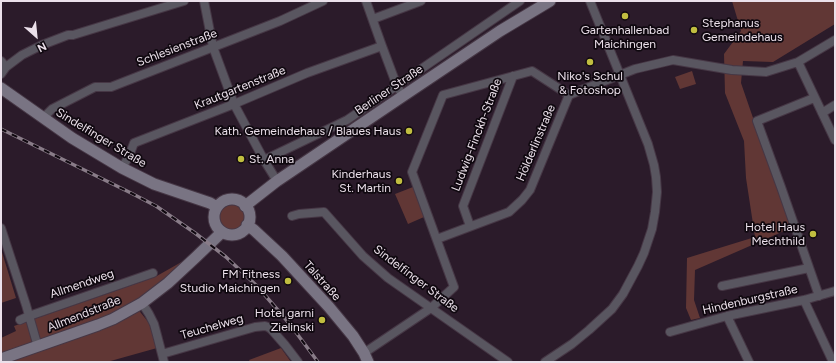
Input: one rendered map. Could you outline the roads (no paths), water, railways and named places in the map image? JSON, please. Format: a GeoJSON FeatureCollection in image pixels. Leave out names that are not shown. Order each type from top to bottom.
{"type":"FeatureCollection","features":[{"type":"Feature","properties":{"kind":"main road","name":"Berliner Straße"},"geometry":{"type":"LineString","coordinates":[[245,206],[278,181],[403,96],[500,31],[550,1]]}},
{"type":"Feature","properties":{"kind":"main road","name":"Sindelfinger Straße"},"geometry":{"type":"LineString","coordinates":[[1,88],[72,138],[122,168],[154,184],[210,203],[217,207]]}},
{"type":"Feature","properties":{"kind":"main road"},"geometry":{"type":"LineString","coordinates":[[226,200],[236,200],[245,206],[249,217],[247,225],[236,234],[226,234],[222,232],[214,220],[217,207],[226,200]]}},
{"type":"Feature","properties":{"kind":"main road","name":"Talstraße"},"geometry":{"type":"LineString","coordinates":[[247,225],[282,256],[329,306],[353,336],[366,358]]}},
{"type":"Feature","properties":{"kind":"main road","name":"Allmendstraße"},"geometry":{"type":"LineString","coordinates":[[1,359],[98,325],[142,303],[168,283],[222,232]]}},
{"type":"Feature","properties":{"kind":"street"},"geometry":{"type":"LineString","coordinates":[[1,74],[4,64],[42,45],[68,35],[73,35],[184,1]]}},
{"type":"Feature","properties":{"kind":"street"},"geometry":{"type":"LineString","coordinates":[[204,1],[213,47],[234,104],[264,160],[278,181]]}},
{"type":"Feature","properties":{"kind":"street","name":"Schlesienstraße"},"geometry":{"type":"LineString","coordinates":[[43,118],[52,108],[95,87],[111,87],[280,21],[322,1]]}},
{"type":"Feature","properties":{"kind":"street"},"geometry":{"type":"LineString","coordinates":[[366,1],[397,86],[403,96]]}},
{"type":"Feature","properties":{"kind":"street"},"geometry":{"type":"LineString","coordinates":[[373,19],[421,1]]}},
{"type":"Feature","properties":{"kind":"street"},"geometry":{"type":"LineString","coordinates":[[264,160],[347,120],[511,4],[520,1]]}},
{"type":"Feature","properties":{"kind":"street"},"geometry":{"type":"LineString","coordinates":[[545,362],[572,344],[589,330],[612,309],[623,294],[638,266],[652,229],[655,212],[657,192],[656,177],[648,144],[590,1]]}},
{"type":"Feature","properties":{"kind":"street"},"geometry":{"type":"LineString","coordinates":[[366,358],[431,308],[454,287],[412,172],[443,95],[532,71],[569,95],[635,69],[674,60],[732,70],[766,72],[798,62],[835,40]]}},
{"type":"Feature","properties":{"kind":"street","name":"Krautgartenstraße"},"geometry":{"type":"LineString","coordinates":[[122,168],[134,143],[307,74],[382,46]]}},
{"type":"Feature","properties":{"kind":"street"},"geometry":{"type":"LineString","coordinates":[[798,62],[835,140]]}},
{"type":"Feature","properties":{"kind":"street","name":"Ludwig-Finckh-Straße"},"geometry":{"type":"LineString","coordinates":[[470,226],[463,206],[513,76]]}},
{"type":"Feature","properties":{"kind":"street","name":"Hölderlinstraße"},"geometry":{"type":"LineString","coordinates":[[437,239],[509,212],[522,200],[530,190],[569,95]]}},
{"type":"Feature","properties":{"kind":"street"},"geometry":{"type":"LineString","coordinates":[[814,98],[757,121],[819,296]]}},
{"type":"Feature","properties":{"kind":"street"},"geometry":{"type":"LineString","coordinates":[[822,113],[835,105]]}},
{"type":"Feature","properties":{"kind":"street","name":"Sindelfinger Straße"},"geometry":{"type":"LineString","coordinates":[[292,216],[324,212],[363,256],[388,278],[508,362]]}},
{"type":"Feature","properties":{"kind":"street"},"geometry":{"type":"LineString","coordinates":[[1,228],[38,347]]}},
{"type":"Feature","properties":{"kind":"street"},"geometry":{"type":"LineString","coordinates":[[722,286],[810,268]]}},
{"type":"Feature","properties":{"kind":"street","name":"Allmendweg"},"geometry":{"type":"LineString","coordinates":[[20,320],[153,273]]}},
{"type":"Feature","properties":{"kind":"street","name":"Hindenburgstraße"},"geometry":{"type":"LineString","coordinates":[[670,332],[727,316],[804,300],[835,291]]}},
{"type":"Feature","properties":{"kind":"street"},"geometry":{"type":"LineString","coordinates":[[804,300],[833,362]]}},
{"type":"Feature","properties":{"kind":"street"},"geometry":{"type":"LineString","coordinates":[[142,303],[154,324],[163,358]]}},
{"type":"Feature","properties":{"kind":"street"},"geometry":{"type":"LineString","coordinates":[[727,316],[749,362]]}},
{"type":"Feature","properties":{"kind":"street","name":"Teuchelweg"},"geometry":{"type":"LineString","coordinates":[[163,358],[260,326],[271,329],[298,362]]}},
{"type":"Feature","properties":{"kind":"railway"},"geometry":{"type":"LineString","coordinates":[[1,129],[156,206],[195,233],[226,257],[257,286],[289,323],[318,362]]}},
{"type":"Feature","properties":{"kind":"place","name":"Gartenhallenbad Maichingen"},"geometry":{"type":"Point","coordinates":[625,16]}},
{"type":"Feature","properties":{"kind":"place","name":"Stephanus Gemeindehaus"},"geometry":{"type":"Point","coordinates":[694,30]}},
{"type":"Feature","properties":{"kind":"place","name":"Niko's Schul & Fotoshop"},"geometry":{"type":"Point","coordinates":[590,62]}},
{"type":"Feature","properties":{"kind":"place","name":"Kath. Gemeindehaus / Blaues Haus"},"geometry":{"type":"Point","coordinates":[409,131]}},
{"type":"Feature","properties":{"kind":"place","name":"St. Anna"},"geometry":{"type":"Point","coordinates":[241,159]}},
{"type":"Feature","properties":{"kind":"place","name":"Kinderhaus St. Martin"},"geometry":{"type":"Point","coordinates":[399,181]}},
{"type":"Feature","properties":{"kind":"place","name":"Hotel Haus Mechthild"},"geometry":{"type":"Point","coordinates":[813,234]}},
{"type":"Feature","properties":{"kind":"place","name":"FM Fitness Studio Maichingen"},"geometry":{"type":"Point","coordinates":[288,281]}},
{"type":"Feature","properties":{"kind":"place","name":"Hotel garni Zielinski"},"geometry":{"type":"Point","coordinates":[322,320]}}]}
